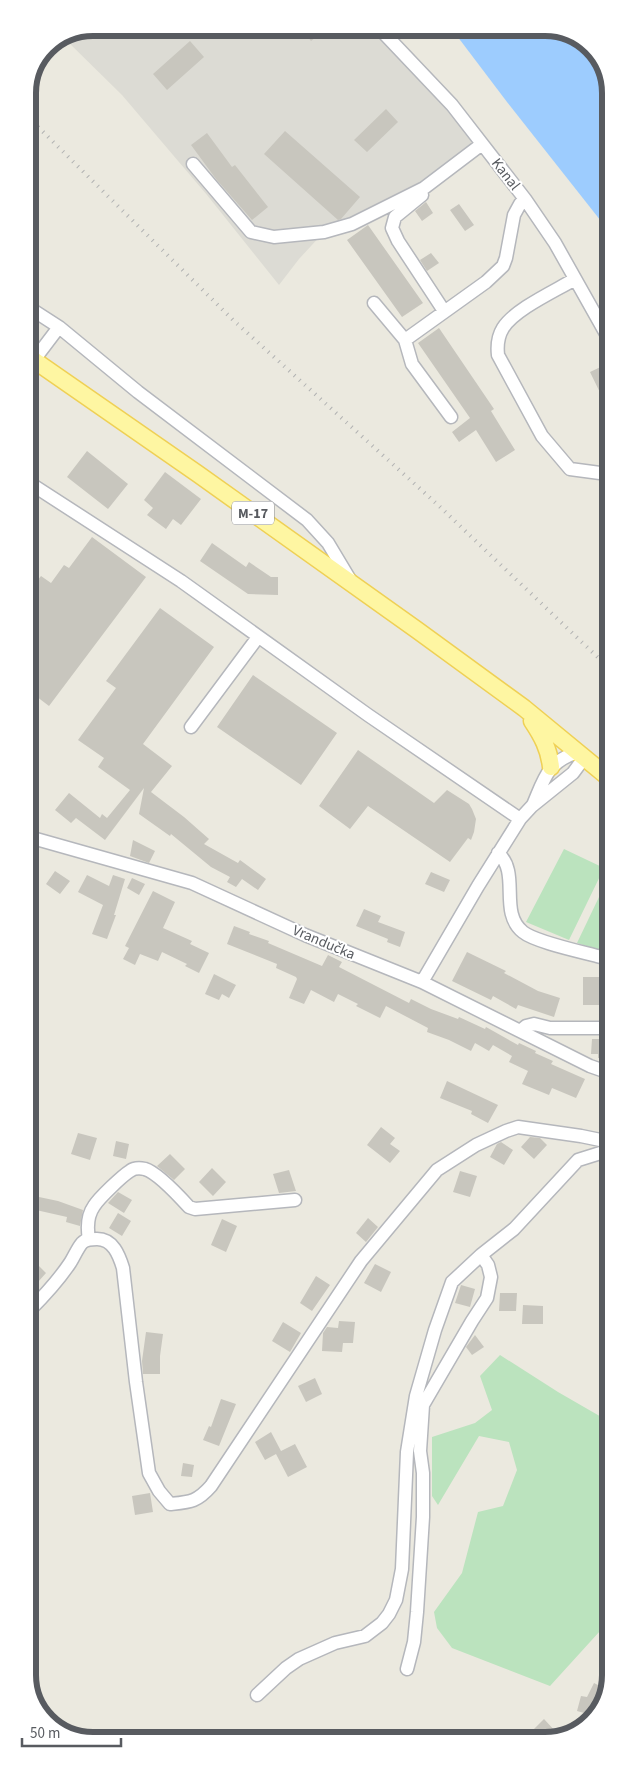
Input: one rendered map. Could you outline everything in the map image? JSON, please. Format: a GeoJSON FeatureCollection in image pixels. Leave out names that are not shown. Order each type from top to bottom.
{"type":"FeatureCollection","features":[{"type":"Feature","properties":{"kind":"main road","name":"M-17"},"geometry":{"type":"LineString","coordinates":[[36,361],[198,474],[524,708],[602,772]]}},
{"type":"Feature","properties":{"kind":"main road"},"geometry":{"type":"LineString","coordinates":[[524,708],[546,743],[550,767]]}},
{"type":"Feature","properties":{"kind":"street","name":"Kanal"},"geometry":{"type":"LineString","coordinates":[[387,36],[452,105],[525,199],[555,243],[602,327]]}},
{"type":"Feature","properties":{"kind":"street"},"geometry":{"type":"LineString","coordinates":[[193,164],[251,232],[274,237],[324,232],[352,224],[424,188],[482,144]]}},
{"type":"Feature","properties":{"kind":"street"},"geometry":{"type":"LineString","coordinates":[[424,188],[423,194],[395,218],[392,228],[444,311]]}},
{"type":"Feature","properties":{"kind":"street"},"geometry":{"type":"LineString","coordinates":[[405,340],[486,282],[503,266],[514,215],[525,199]]}},
{"type":"Feature","properties":{"kind":"street"},"geometry":{"type":"LineString","coordinates":[[575,279],[513,316],[502,329],[497,345],[498,355],[542,436],[570,469],[602,472]]}},
{"type":"Feature","properties":{"kind":"street"},"geometry":{"type":"LineString","coordinates":[[374,303],[405,340],[412,364],[451,417]]}},
{"type":"Feature","properties":{"kind":"street"},"geometry":{"type":"LineString","coordinates":[[36,312],[59,327],[138,392],[307,520],[328,543],[354,585]]}},
{"type":"Feature","properties":{"kind":"street"},"geometry":{"type":"LineString","coordinates":[[36,352],[59,327]]}},
{"type":"Feature","properties":{"kind":"street"},"geometry":{"type":"LineString","coordinates":[[36,487],[181,581],[368,715],[520,819]]}},
{"type":"Feature","properties":{"kind":"street"},"geometry":{"type":"LineString","coordinates":[[191,728],[258,637]]}},
{"type":"Feature","properties":{"kind":"street"},"geometry":{"type":"LineString","coordinates":[[422,982],[520,819],[532,806],[573,773],[581,755],[565,756],[550,767],[532,806]]}},
{"type":"Feature","properties":{"kind":"street","name":"Vrandučka"},"geometry":{"type":"LineString","coordinates":[[36,839],[192,883],[305,934],[422,982],[602,1069]]}},
{"type":"Feature","properties":{"kind":"street"},"geometry":{"type":"LineString","coordinates":[[498,853],[504,859],[508,869],[511,912],[514,921],[524,934],[602,957]]}},
{"type":"Feature","properties":{"kind":"street"},"geometry":{"type":"LineString","coordinates":[[520,1031],[526,1026],[534,1024],[550,1028],[602,1028]]}},
{"type":"Feature","properties":{"kind":"street"},"geometry":{"type":"LineString","coordinates":[[36,1304],[69,1264],[82,1243],[88,1239],[100,1239],[112,1244],[123,1268],[136,1382],[150,1474],[159,1491],[170,1504],[191,1502],[201,1497],[211,1486],[361,1261],[437,1170],[476,1145],[518,1127],[602,1140]]}},
{"type":"Feature","properties":{"kind":"street"},"geometry":{"type":"LineString","coordinates":[[257,1695],[286,1668],[299,1659],[335,1644],[365,1636],[382,1623],[389,1614],[396,1600],[402,1569],[407,1452],[416,1396],[435,1330],[452,1282],[480,1255],[514,1229],[578,1160],[602,1152]]}},
{"type":"Feature","properties":{"kind":"street"},"geometry":{"type":"LineString","coordinates":[[88,1239],[87,1227],[94,1206],[124,1175],[138,1168],[144,1169],[156,1176],[189,1207],[195,1209],[295,1200]]}},
{"type":"Feature","properties":{"kind":"street"},"geometry":{"type":"LineString","coordinates":[[408,1669],[414,1642],[417,1612],[423,1516],[423,1474],[420,1450],[423,1405],[487,1298],[491,1277],[488,1265],[480,1255]]}},
{"type":"Feature","properties":{"kind":"shaded area"},"geometry":{"type":"Polygon","coordinates":[[[93,36],[386,36],[482,144],[457,164],[324,232],[299,259],[279,285],[207,195],[122,95],[68,42],[82,37],[93,36]]]}},
{"type":"Feature","properties":{"kind":"green space"},"geometry":{"type":"Polygon","coordinates":[[[564,849],[602,867],[602,872],[569,940],[526,922],[564,849]]]}},
{"type":"Feature","properties":{"kind":"green space"},"geometry":{"type":"Polygon","coordinates":[[[599,897],[602,898],[602,951],[577,943],[599,897]]]}},
{"type":"Feature","properties":{"kind":"green space"},"geometry":{"type":"Polygon","coordinates":[[[500,1355],[602,1417],[602,1629],[550,1686],[452,1648],[437,1628],[434,1612],[462,1573],[478,1512],[503,1506],[517,1470],[509,1442],[479,1436],[438,1505],[432,1496],[432,1437],[475,1423],[492,1410],[480,1376],[500,1355]]]}},
{"type":"Feature","properties":{"kind":"water"},"geometry":{"type":"Polygon","coordinates":[[[457,36],[549,36],[560,38],[580,48],[592,61],[600,78],[602,93],[602,222],[457,36]]]}},
{"type":"Feature","properties":{"kind":"building"},"geometry":{"type":"Polygon","coordinates":[[[307,36],[317,36],[311,41],[307,36]]]}},
{"type":"Feature","properties":{"kind":"building"},"geometry":{"type":"Polygon","coordinates":[[[190,41],[204,57],[167,90],[153,74],[190,41]]]}},
{"type":"Feature","properties":{"kind":"building"},"geometry":{"type":"Polygon","coordinates":[[[386,109],[398,122],[367,152],[354,140],[386,109]]]}},
{"type":"Feature","properties":{"kind":"building"},"geometry":{"type":"Polygon","coordinates":[[[285,131],[360,197],[341,219],[338,220],[264,154],[285,131]]]}},
{"type":"Feature","properties":{"kind":"building"},"geometry":{"type":"Polygon","coordinates":[[[207,133],[232,167],[235,165],[268,207],[252,220],[216,179],[191,145],[207,133]]]}},
{"type":"Feature","properties":{"kind":"building"},"geometry":{"type":"Polygon","coordinates":[[[426,202],[433,213],[422,221],[415,211],[426,202]]]}},
{"type":"Feature","properties":{"kind":"building"},"geometry":{"type":"Polygon","coordinates":[[[459,204],[474,225],[465,231],[450,210],[459,204]]]}},
{"type":"Feature","properties":{"kind":"building"},"geometry":{"type":"Polygon","coordinates":[[[368,225],[423,303],[402,317],[347,240],[368,225]]]}},
{"type":"Feature","properties":{"kind":"building"},"geometry":{"type":"Polygon","coordinates":[[[431,253],[439,263],[427,271],[420,260],[431,253]]]}},
{"type":"Feature","properties":{"kind":"building"},"geometry":{"type":"Polygon","coordinates":[[[439,328],[494,409],[491,411],[515,450],[496,462],[476,430],[459,442],[452,432],[470,418],[418,343],[439,328]]]}},
{"type":"Feature","properties":{"kind":"building"},"geometry":{"type":"Polygon","coordinates":[[[602,366],[602,397],[590,372],[602,366]]]}},
{"type":"Feature","properties":{"kind":"building"},"geometry":{"type":"Polygon","coordinates":[[[87,451],[128,484],[108,509],[67,477],[87,451]]]}},
{"type":"Feature","properties":{"kind":"building"},"geometry":{"type":"Polygon","coordinates":[[[165,472],[201,499],[181,525],[173,519],[166,529],[147,515],[153,508],[144,500],[165,472]]]}},
{"type":"Feature","properties":{"kind":"building"},"geometry":{"type":"Polygon","coordinates":[[[92,537],[146,577],[49,706],[36,696],[36,582],[41,576],[51,583],[64,565],[69,568],[92,537]]]}},
{"type":"Feature","properties":{"kind":"building"},"geometry":{"type":"Polygon","coordinates":[[[212,543],[246,567],[249,562],[271,577],[278,577],[278,595],[248,594],[200,561],[212,543]]]}},
{"type":"Feature","properties":{"kind":"building"},"geometry":{"type":"Polygon","coordinates":[[[160,608],[214,647],[143,744],[172,766],[151,792],[209,839],[204,844],[238,863],[240,860],[266,879],[258,890],[242,879],[236,887],[227,882],[230,877],[211,867],[171,834],[170,836],[139,814],[144,788],[105,840],[76,818],[71,823],[55,810],[69,793],[100,818],[102,814],[107,818],[130,790],[98,767],[104,758],[78,740],[116,688],[106,681],[160,608]]]}},
{"type":"Feature","properties":{"kind":"building"},"geometry":{"type":"Polygon","coordinates":[[[253,675],[337,733],[301,785],[217,727],[253,675]]]}},
{"type":"Feature","properties":{"kind":"building"},"geometry":{"type":"Polygon","coordinates":[[[358,750],[434,803],[447,790],[469,804],[476,819],[474,832],[471,840],[468,838],[450,862],[368,806],[350,829],[319,806],[358,750]]]}},
{"type":"Feature","properties":{"kind":"building"},"geometry":{"type":"Polygon","coordinates":[[[133,840],[155,851],[149,863],[130,856],[133,840]]]}},
{"type":"Feature","properties":{"kind":"building"},"geometry":{"type":"Polygon","coordinates":[[[55,871],[70,881],[60,894],[46,884],[55,871]]]}},
{"type":"Feature","properties":{"kind":"building"},"geometry":{"type":"Polygon","coordinates":[[[431,872],[450,880],[444,892],[425,884],[431,872]]]}},
{"type":"Feature","properties":{"kind":"building"},"geometry":{"type":"Polygon","coordinates":[[[87,875],[109,886],[113,875],[125,879],[114,915],[116,915],[107,939],[92,934],[103,905],[78,892],[87,875]]]}},
{"type":"Feature","properties":{"kind":"building"},"geometry":{"type":"Polygon","coordinates":[[[132,878],[145,884],[139,895],[127,888],[132,878]]]}},
{"type":"Feature","properties":{"kind":"building"},"geometry":{"type":"Polygon","coordinates":[[[153,891],[175,902],[163,928],[192,941],[190,944],[209,953],[199,973],[185,966],[187,964],[162,952],[158,961],[140,954],[135,965],[123,959],[129,948],[125,946],[153,891]]]}},
{"type":"Feature","properties":{"kind":"building"},"geometry":{"type":"Polygon","coordinates":[[[364,909],[381,916],[378,922],[405,932],[400,947],[387,942],[388,939],[356,926],[364,909]]]}},
{"type":"Feature","properties":{"kind":"building"},"geometry":{"type":"Polygon","coordinates":[[[234,926],[322,966],[328,955],[342,962],[339,967],[409,1003],[411,999],[431,1009],[458,1019],[459,1017],[485,1029],[486,1027],[518,1045],[519,1043],[536,1051],[535,1053],[553,1061],[551,1064],[585,1079],[576,1098],[552,1088],[549,1095],[522,1084],[528,1071],[509,1062],[512,1056],[493,1045],[489,1051],[475,1043],[471,1051],[427,1032],[428,1028],[386,1006],[380,1018],[338,994],[334,1002],[311,990],[304,1004],[289,998],[297,979],[296,977],[276,968],[277,964],[227,944],[234,926]]]}},
{"type":"Feature","properties":{"kind":"building"},"geometry":{"type":"Polygon","coordinates":[[[467,952],[506,971],[504,973],[538,991],[560,998],[554,1017],[518,1005],[516,1009],[493,996],[491,1000],[452,981],[467,952]]]}},
{"type":"Feature","properties":{"kind":"building"},"geometry":{"type":"Polygon","coordinates":[[[214,974],[236,985],[229,998],[222,994],[219,1000],[205,994],[214,974]]]}},
{"type":"Feature","properties":{"kind":"building"},"geometry":{"type":"Polygon","coordinates":[[[583,977],[602,977],[602,1005],[583,1005],[583,977]]]}},
{"type":"Feature","properties":{"kind":"building"},"geometry":{"type":"Polygon","coordinates":[[[592,1039],[602,1039],[602,1058],[598,1058],[598,1054],[591,1054],[592,1039]]]}},
{"type":"Feature","properties":{"kind":"building"},"geometry":{"type":"Polygon","coordinates":[[[447,1081],[498,1105],[488,1123],[471,1114],[472,1111],[440,1098],[447,1081]]]}},
{"type":"Feature","properties":{"kind":"building"},"geometry":{"type":"Polygon","coordinates":[[[381,1127],[395,1138],[390,1144],[400,1151],[390,1163],[367,1145],[381,1127]]]}},
{"type":"Feature","properties":{"kind":"building"},"geometry":{"type":"Polygon","coordinates":[[[78,1133],[97,1138],[90,1160],[71,1154],[78,1133]]]}},
{"type":"Feature","properties":{"kind":"building"},"geometry":{"type":"Polygon","coordinates":[[[530,1137],[540,1138],[547,1145],[534,1159],[521,1147],[530,1137]]]}},
{"type":"Feature","properties":{"kind":"building"},"geometry":{"type":"Polygon","coordinates":[[[116,1141],[129,1144],[126,1159],[113,1156],[116,1141]]]}},
{"type":"Feature","properties":{"kind":"building"},"geometry":{"type":"Polygon","coordinates":[[[501,1142],[513,1150],[504,1165],[490,1157],[497,1144],[501,1142]]]}},
{"type":"Feature","properties":{"kind":"building"},"geometry":{"type":"Polygon","coordinates":[[[170,1154],[185,1169],[174,1180],[157,1166],[170,1154]]]}},
{"type":"Feature","properties":{"kind":"building"},"geometry":{"type":"Polygon","coordinates":[[[212,1168],[226,1182],[213,1196],[199,1182],[212,1168]]]}},
{"type":"Feature","properties":{"kind":"building"},"geometry":{"type":"Polygon","coordinates":[[[289,1170],[296,1191],[279,1193],[273,1174],[289,1170]]]}},
{"type":"Feature","properties":{"kind":"building"},"geometry":{"type":"Polygon","coordinates":[[[460,1171],[477,1176],[470,1197],[453,1192],[460,1171]]]}},
{"type":"Feature","properties":{"kind":"building"},"geometry":{"type":"Polygon","coordinates":[[[118,1192],[132,1200],[124,1213],[108,1203],[118,1192]]]}},
{"type":"Feature","properties":{"kind":"building"},"geometry":{"type":"Polygon","coordinates":[[[39,1197],[58,1201],[83,1210],[80,1226],[66,1222],[67,1217],[36,1210],[39,1197]]]}},
{"type":"Feature","properties":{"kind":"building"},"geometry":{"type":"Polygon","coordinates":[[[118,1213],[131,1221],[122,1236],[109,1228],[118,1213]]]}},
{"type":"Feature","properties":{"kind":"building"},"geometry":{"type":"Polygon","coordinates":[[[368,1218],[378,1227],[366,1242],[356,1233],[368,1218]]]}},
{"type":"Feature","properties":{"kind":"building"},"geometry":{"type":"Polygon","coordinates":[[[222,1219],[237,1226],[226,1252],[211,1245],[222,1219]]]}},
{"type":"Feature","properties":{"kind":"building"},"geometry":{"type":"Polygon","coordinates":[[[36,1263],[46,1273],[38,1282],[36,1280],[36,1263]]]}},
{"type":"Feature","properties":{"kind":"building"},"geometry":{"type":"Polygon","coordinates":[[[375,1264],[391,1272],[381,1292],[364,1283],[375,1264]]]}},
{"type":"Feature","properties":{"kind":"building"},"geometry":{"type":"Polygon","coordinates":[[[316,1276],[330,1285],[312,1311],[300,1303],[316,1276]]]}},
{"type":"Feature","properties":{"kind":"building"},"geometry":{"type":"Polygon","coordinates":[[[461,1285],[475,1289],[470,1307],[455,1303],[461,1285]]]}},
{"type":"Feature","properties":{"kind":"building"},"geometry":{"type":"Polygon","coordinates":[[[500,1293],[517,1293],[516,1311],[499,1311],[500,1293]]]}},
{"type":"Feature","properties":{"kind":"building"},"geometry":{"type":"Polygon","coordinates":[[[523,1305],[543,1306],[543,1324],[522,1324],[523,1305]]]}},
{"type":"Feature","properties":{"kind":"building"},"geometry":{"type":"Polygon","coordinates":[[[339,1321],[355,1322],[353,1343],[343,1343],[342,1352],[322,1351],[323,1333],[327,1327],[338,1328],[339,1321]]]}},
{"type":"Feature","properties":{"kind":"building"},"geometry":{"type":"Polygon","coordinates":[[[283,1322],[301,1333],[290,1352],[272,1341],[283,1322]]]}},
{"type":"Feature","properties":{"kind":"building"},"geometry":{"type":"Polygon","coordinates":[[[146,1332],[163,1334],[160,1374],[143,1374],[142,1361],[146,1332]]]}},
{"type":"Feature","properties":{"kind":"building"},"geometry":{"type":"Polygon","coordinates":[[[475,1335],[484,1347],[472,1355],[466,1347],[475,1335]]]}},
{"type":"Feature","properties":{"kind":"building"},"geometry":{"type":"Polygon","coordinates":[[[315,1378],[322,1394],[306,1402],[298,1386],[315,1378]]]}},
{"type":"Feature","properties":{"kind":"building"},"geometry":{"type":"Polygon","coordinates":[[[221,1399],[236,1404],[219,1446],[203,1440],[209,1426],[211,1427],[221,1399]]]}},
{"type":"Feature","properties":{"kind":"building"},"geometry":{"type":"Polygon","coordinates":[[[271,1432],[281,1451],[295,1444],[307,1467],[288,1477],[276,1454],[265,1460],[255,1442],[271,1432]]]}},
{"type":"Feature","properties":{"kind":"building"},"geometry":{"type":"Polygon","coordinates":[[[183,1463],[194,1465],[192,1477],[181,1476],[183,1463]]]}},
{"type":"Feature","properties":{"kind":"building"},"geometry":{"type":"Polygon","coordinates":[[[150,1493],[153,1512],[135,1515],[132,1496],[150,1493]]]}},
{"type":"Feature","properties":{"kind":"building"},"geometry":{"type":"Polygon","coordinates":[[[594,1683],[601,1686],[590,1710],[586,1714],[577,1711],[581,1696],[587,1697],[594,1683]]]}},
{"type":"Feature","properties":{"kind":"building"},"geometry":{"type":"Polygon","coordinates":[[[544,1719],[555,1731],[545,1732],[531,1732],[544,1719]]]}},
{"type":"Feature","properties":{"kind":"railway"},"geometry":{"type":"LineString","coordinates":[[36,125],[233,320],[438,505],[602,661]]}}]}
